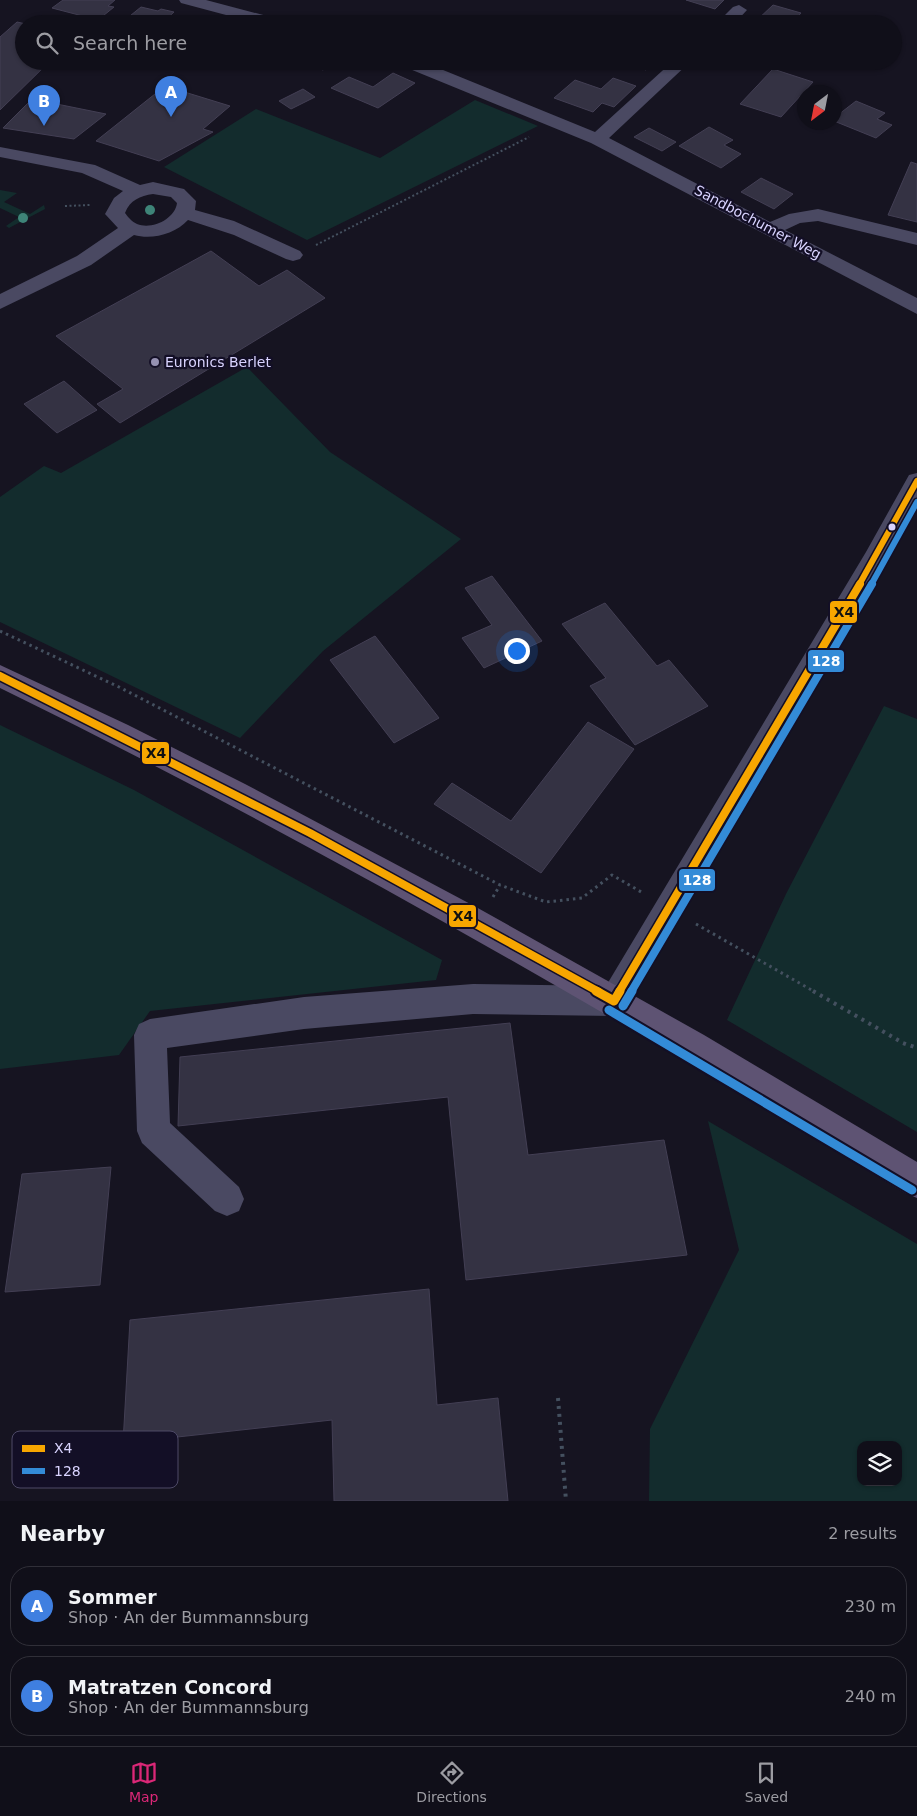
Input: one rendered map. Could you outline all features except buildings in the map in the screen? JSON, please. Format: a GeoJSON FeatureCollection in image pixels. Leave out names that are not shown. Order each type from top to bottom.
{"type":"FeatureCollection","features":[{"type":"Feature","properties":{"kind":"main road"},"geometry":{"type":"LineString","coordinates":[[0,676],[246,798],[470,918],[614,1000],[917,1181]]}},
{"type":"Feature","properties":{"kind":"street"},"geometry":{"type":"LineString","coordinates":[[187,0],[245,15]]}},
{"type":"Feature","properties":{"kind":"street"},"geometry":{"type":"LineString","coordinates":[[734,15],[739,10]]}},
{"type":"Feature","properties":{"kind":"street","name":"Sandbochumer Weg"},"geometry":{"type":"LineString","coordinates":[[428,70],[597,139],[917,307]]}},
{"type":"Feature","properties":{"kind":"street"},"geometry":{"type":"LineString","coordinates":[[597,139],[673,70]]}},
{"type":"Feature","properties":{"kind":"street"},"geometry":{"type":"LineString","coordinates":[[0,152],[95,171],[119,180],[137,191]]}},
{"type":"Feature","properties":{"kind":"street"},"geometry":{"type":"LineString","coordinates":[[152,188],[177,192],[185,198],[188,206],[186,214],[168,227],[142,231],[130,228],[119,222],[115,214],[117,204],[126,196],[137,191],[152,188]]}},
{"type":"Feature","properties":{"kind":"street"},"geometry":{"type":"LineString","coordinates":[[186,214],[213,219],[293,255]]}},
{"type":"Feature","properties":{"kind":"street"},"geometry":{"type":"LineString","coordinates":[[770,229],[796,218],[818,215],[916,239]]}},
{"type":"Feature","properties":{"kind":"street"},"geometry":{"type":"LineString","coordinates":[[0,302],[95,254],[116,241],[130,228]]}},
{"type":"Feature","properties":{"kind":"street"},"geometry":{"type":"LineString","coordinates":[[227,1199],[154,1131],[150,1036],[304,1013],[473,999],[614,1000],[875,559],[917,481]]}},
{"type":"Feature","properties":{"kind":"path"},"geometry":{"type":"LineString","coordinates":[[293,255],[558,122]]}},
{"type":"Feature","properties":{"kind":"path"},"geometry":{"type":"LineString","coordinates":[[0,632],[119,687],[500,885],[546,902],[582,898],[612,875],[894,1038],[917,1048]]}},
{"type":"Feature","properties":{"kind":"path"},"geometry":{"type":"LineString","coordinates":[[558,1398],[566,1501]]}},
{"type":"Feature","properties":{"kind":"green space"},"geometry":{"type":"Polygon","coordinates":[[[475,100],[538,126],[307,240],[164,167],[256,109],[380,158],[475,100]]]}},
{"type":"Feature","properties":{"kind":"green space"},"geometry":{"type":"Polygon","coordinates":[[[0,190],[17,193],[4,202],[30,214],[44,205],[45,209],[9,228],[6,226],[19,217],[0,208],[0,190]]]}},
{"type":"Feature","properties":{"kind":"green space"},"geometry":{"type":"Polygon","coordinates":[[[247,367],[330,452],[461,539],[323,651],[240,738],[0,622],[0,497],[44,466],[61,473],[247,367]]]}},
{"type":"Feature","properties":{"kind":"green space"},"geometry":{"type":"Polygon","coordinates":[[[884,706],[917,719],[917,1132],[727,1020],[786,894],[884,706]]]}},
{"type":"Feature","properties":{"kind":"green space"},"geometry":{"type":"Polygon","coordinates":[[[0,725],[134,790],[442,960],[436,980],[150,1011],[119,1055],[0,1069],[0,725]]]}},
{"type":"Feature","properties":{"kind":"green space"},"geometry":{"type":"Polygon","coordinates":[[[708,1121],[917,1244],[917,1501],[649,1501],[650,1429],[739,1250],[708,1121]]]}},
{"type":"Feature","properties":{"kind":"transit line","name":"X4"},"geometry":{"type":"LineString","coordinates":[[614,1001],[875,559],[917,481]]}},
{"type":"Feature","properties":{"kind":"transit line","name":"128"},"geometry":{"type":"LineString","coordinates":[[623,1006],[884,564],[917,502]]}},
{"type":"Feature","properties":{"kind":"transit line","name":"X4"},"geometry":{"type":"LineString","coordinates":[[0,676],[156,753],[310,833],[614,1001]]}},
{"type":"Feature","properties":{"kind":"transit line","name":"128"},"geometry":{"type":"LineString","coordinates":[[609,1010],[912,1190]]}},
{"type":"Feature","properties":{"kind":"place","name":"Sommer"},"geometry":{"type":"Point","coordinates":[171,117]}},
{"type":"Feature","properties":{"kind":"place","name":"Matratzen Concord"},"geometry":{"type":"Point","coordinates":[44,126]}},
{"type":"Feature","properties":{"kind":"place","name":"Euronics Berlet"},"geometry":{"type":"Point","coordinates":[155,362]}}]}
